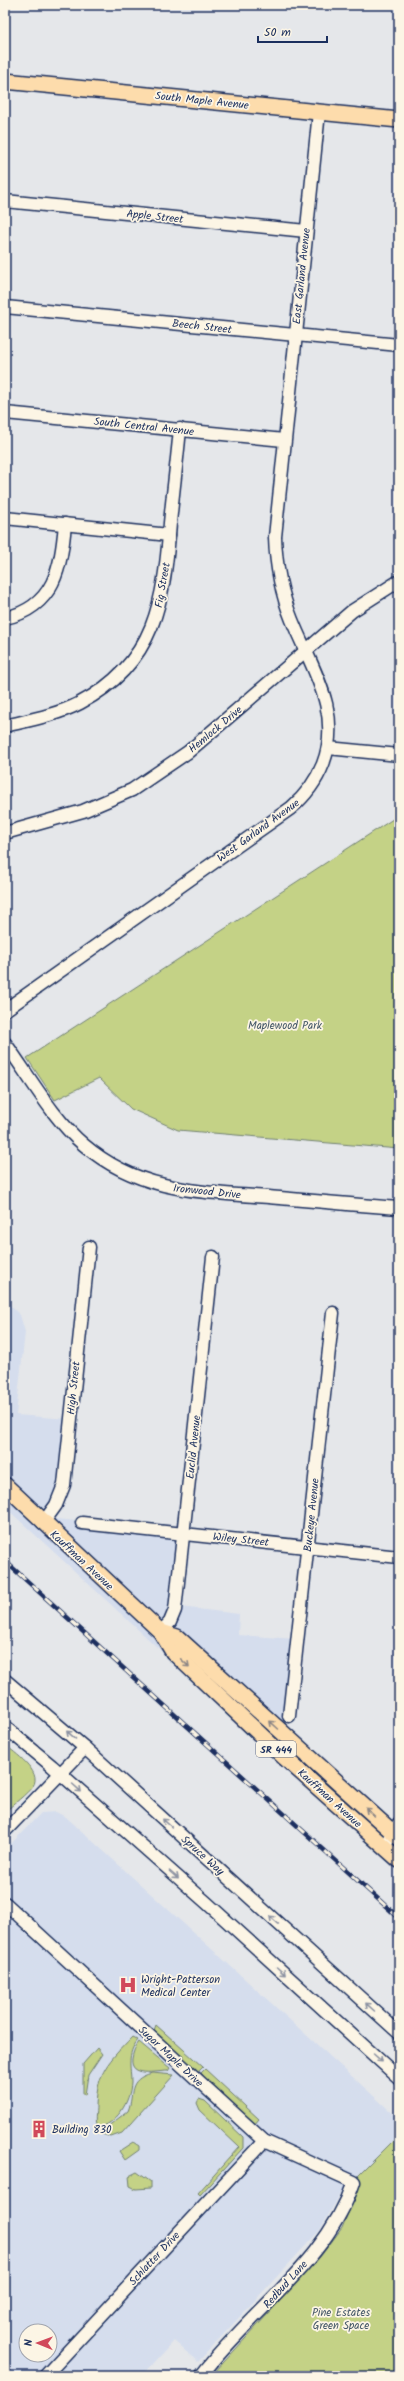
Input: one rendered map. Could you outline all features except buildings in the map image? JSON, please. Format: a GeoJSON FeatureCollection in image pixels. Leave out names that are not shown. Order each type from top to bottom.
{"type":"FeatureCollection","features":[{"type":"Feature","properties":{"kind":"main road","name":"South Maple Avenue"},"geometry":{"type":"LineString","coordinates":[[5,81],[399,120]]}},
{"type":"Feature","properties":{"kind":"main road","name":"Kauffman Avenue"},"geometry":{"type":"LineString","coordinates":[[5,1485],[43,1523],[161,1632],[174,1652],[285,1758],[399,1860]]}},
{"type":"Feature","properties":{"kind":"main road","name":"Kauffman Avenue"},"geometry":{"type":"LineString","coordinates":[[161,1632],[177,1637],[397,1832]]}},
{"type":"Feature","properties":{"kind":"street","name":"East Garland Avenue"},"geometry":{"type":"LineString","coordinates":[[284,440],[319,112]]}},
{"type":"Feature","properties":{"kind":"street","name":"Apple Street"},"geometry":{"type":"LineString","coordinates":[[5,201],[306,231]]}},
{"type":"Feature","properties":{"kind":"street","name":"Beech Street"},"geometry":{"type":"LineString","coordinates":[[5,307],[399,345]]}},
{"type":"Feature","properties":{"kind":"street","name":"South Central Avenue"},"geometry":{"type":"LineString","coordinates":[[5,413],[284,440]]}},
{"type":"Feature","properties":{"kind":"street","name":"Fig Street"},"geometry":{"type":"LineString","coordinates":[[5,726],[47,716],[72,707],[108,685],[126,667],[148,636],[160,605],[170,535],[180,429]]}},
{"type":"Feature","properties":{"kind":"street","name":"West Garland Avenue"},"geometry":{"type":"LineString","coordinates":[[5,1010],[291,808],[314,782],[328,748],[330,727],[328,705],[286,602],[276,556],[275,518],[284,440]]}},
{"type":"Feature","properties":{"kind":"street"},"geometry":{"type":"LineString","coordinates":[[5,518],[170,535]]}},
{"type":"Feature","properties":{"kind":"street"},"geometry":{"type":"LineString","coordinates":[[5,618],[28,608],[51,585],[60,565],[65,524]]}},
{"type":"Feature","properties":{"kind":"street","name":"Hemlock Drive"},"geometry":{"type":"LineString","coordinates":[[5,833],[83,811],[132,790],[188,752],[357,607],[399,581]]}},
{"type":"Feature","properties":{"kind":"street"},"geometry":{"type":"LineString","coordinates":[[328,748],[399,755]]}},
{"type":"Feature","properties":{"kind":"street","name":"Ironwood Drive"},"geometry":{"type":"LineString","coordinates":[[5,1043],[63,1124],[74,1136],[98,1156],[138,1179],[186,1191],[399,1208]]}},
{"type":"Feature","properties":{"kind":"street","name":"High Street"},"geometry":{"type":"LineString","coordinates":[[43,1523],[56,1505],[64,1485],[89,1247]]}},
{"type":"Feature","properties":{"kind":"street","name":"Euclid Avenue"},"geometry":{"type":"LineString","coordinates":[[161,1632],[170,1622],[175,1610],[213,1257]]}},
{"type":"Feature","properties":{"kind":"street","name":"Buckeye Avenue"},"geometry":{"type":"LineString","coordinates":[[289,1716],[333,1313]]}},
{"type":"Feature","properties":{"kind":"street","name":"Wiley Street"},"geometry":{"type":"LineString","coordinates":[[82,1523],[399,1557]]}},
{"type":"Feature","properties":{"kind":"street","name":"Spruce Way"},"geometry":{"type":"LineString","coordinates":[[5,1680],[85,1748],[399,2033]]}},
{"type":"Feature","properties":{"kind":"street"},"geometry":{"type":"LineString","coordinates":[[5,1726],[61,1774],[399,2078]]}},
{"type":"Feature","properties":{"kind":"street"},"geometry":{"type":"LineString","coordinates":[[5,1831],[85,1748]]}},
{"type":"Feature","properties":{"kind":"street"},"geometry":{"type":"LineString","coordinates":[[384,1846],[397,1832]]}},
{"type":"Feature","properties":{"kind":"street","name":"Sugar Maple Drive"},"geometry":{"type":"LineString","coordinates":[[5,1903],[264,2141],[354,2182]]}},
{"type":"Feature","properties":{"kind":"street","name":"Schlatter Drive"},"geometry":{"type":"LineString","coordinates":[[45,2376],[264,2141]]}},
{"type":"Feature","properties":{"kind":"street","name":"Redbud Lane"},"geometry":{"type":"LineString","coordinates":[[201,2376],[325,2239],[344,2208],[354,2182]]}},
{"type":"Feature","properties":{"kind":"shaded area"},"geometry":{"type":"Polygon","coordinates":[[[5,1301],[20,1315],[25,1332],[16,1415],[68,1419],[55,1502],[56,1519],[181,1531],[180,1607],[239,1614],[238,1635],[296,1639],[284,1727],[269,1750],[5,1507],[5,1301]]]}},
{"type":"Feature","properties":{"kind":"shaded area","name":"Wright-Patterson Medical Center"},"geometry":{"type":"Polygon","coordinates":[[[56,1812],[66,1817],[399,2119],[399,2135],[342,2191],[320,2230],[198,2362],[174,2341],[142,2376],[5,2376],[5,1850],[41,1813],[56,1812]]]}},
{"type":"Feature","properties":{"kind":"green space","name":"Maplewood Park"},"geometry":{"type":"Polygon","coordinates":[[[399,815],[399,1149],[178,1130],[131,1109],[99,1078],[55,1100],[27,1058],[399,815]]]}},
{"type":"Feature","properties":{"kind":"green space"},"geometry":{"type":"Polygon","coordinates":[[[5,1745],[20,1757],[31,1769],[35,1781],[33,1786],[5,1812],[5,1745]]]}},
{"type":"Feature","properties":{"kind":"green space"},"geometry":{"type":"Polygon","coordinates":[[[156,2025],[203,2067],[199,2071],[195,2071],[153,2033],[156,2025]]]}},
{"type":"Feature","properties":{"kind":"green space"},"geometry":{"type":"Polygon","coordinates":[[[132,2037],[138,2040],[132,2050],[130,2066],[131,2083],[125,2105],[111,2122],[97,2128],[95,2120],[97,2094],[102,2076],[111,2060],[132,2037]]]}},
{"type":"Feature","properties":{"kind":"green space"},"geometry":{"type":"Polygon","coordinates":[[[139,2042],[170,2068],[168,2071],[145,2072],[135,2069],[132,2065],[132,2059],[134,2050],[139,2042]]]}},
{"type":"Feature","properties":{"kind":"green space"},"geometry":{"type":"Polygon","coordinates":[[[97,2048],[102,2054],[88,2075],[85,2095],[83,2094],[83,2064],[97,2048]]]}},
{"type":"Feature","properties":{"kind":"green space"},"geometry":{"type":"Polygon","coordinates":[[[205,2069],[259,2119],[254,2125],[202,2077],[203,2075],[201,2073],[205,2069]]]}},
{"type":"Feature","properties":{"kind":"green space"},"geometry":{"type":"Polygon","coordinates":[[[152,2073],[174,2075],[122,2133],[111,2137],[102,2134],[103,2130],[128,2111],[133,2088],[138,2080],[152,2073]]]}},
{"type":"Feature","properties":{"kind":"green space"},"geometry":{"type":"Polygon","coordinates":[[[199,2099],[205,2101],[243,2137],[243,2148],[200,2195],[198,2193],[239,2147],[200,2110],[197,2103],[199,2099]]]}},
{"type":"Feature","properties":{"kind":"green space","name":"Pine Estates Green Space"},"geometry":{"type":"Polygon","coordinates":[[[399,2135],[399,2376],[216,2376],[213,2374],[320,2257],[342,2228],[357,2191],[358,2176],[399,2135]]]}},
{"type":"Feature","properties":{"kind":"green space"},"geometry":{"type":"Polygon","coordinates":[[[133,2142],[139,2146],[139,2150],[125,2160],[119,2151],[133,2142]]]}},
{"type":"Feature","properties":{"kind":"green space"},"geometry":{"type":"Polygon","coordinates":[[[137,2172],[151,2182],[151,2188],[136,2189],[130,2186],[129,2176],[137,2172]]]}},
{"type":"Feature","properties":{"kind":"railway"},"geometry":{"type":"LineString","coordinates":[[5,1561],[399,1918]]}},
{"type":"Feature","properties":{"kind":"place","name":"Wright-Patterson Medical Center"},"geometry":{"type":"Point","coordinates":[128,1985]}},
{"type":"Feature","properties":{"kind":"place","name":"Building 830"},"geometry":{"type":"Point","coordinates":[39,2129]}}]}
